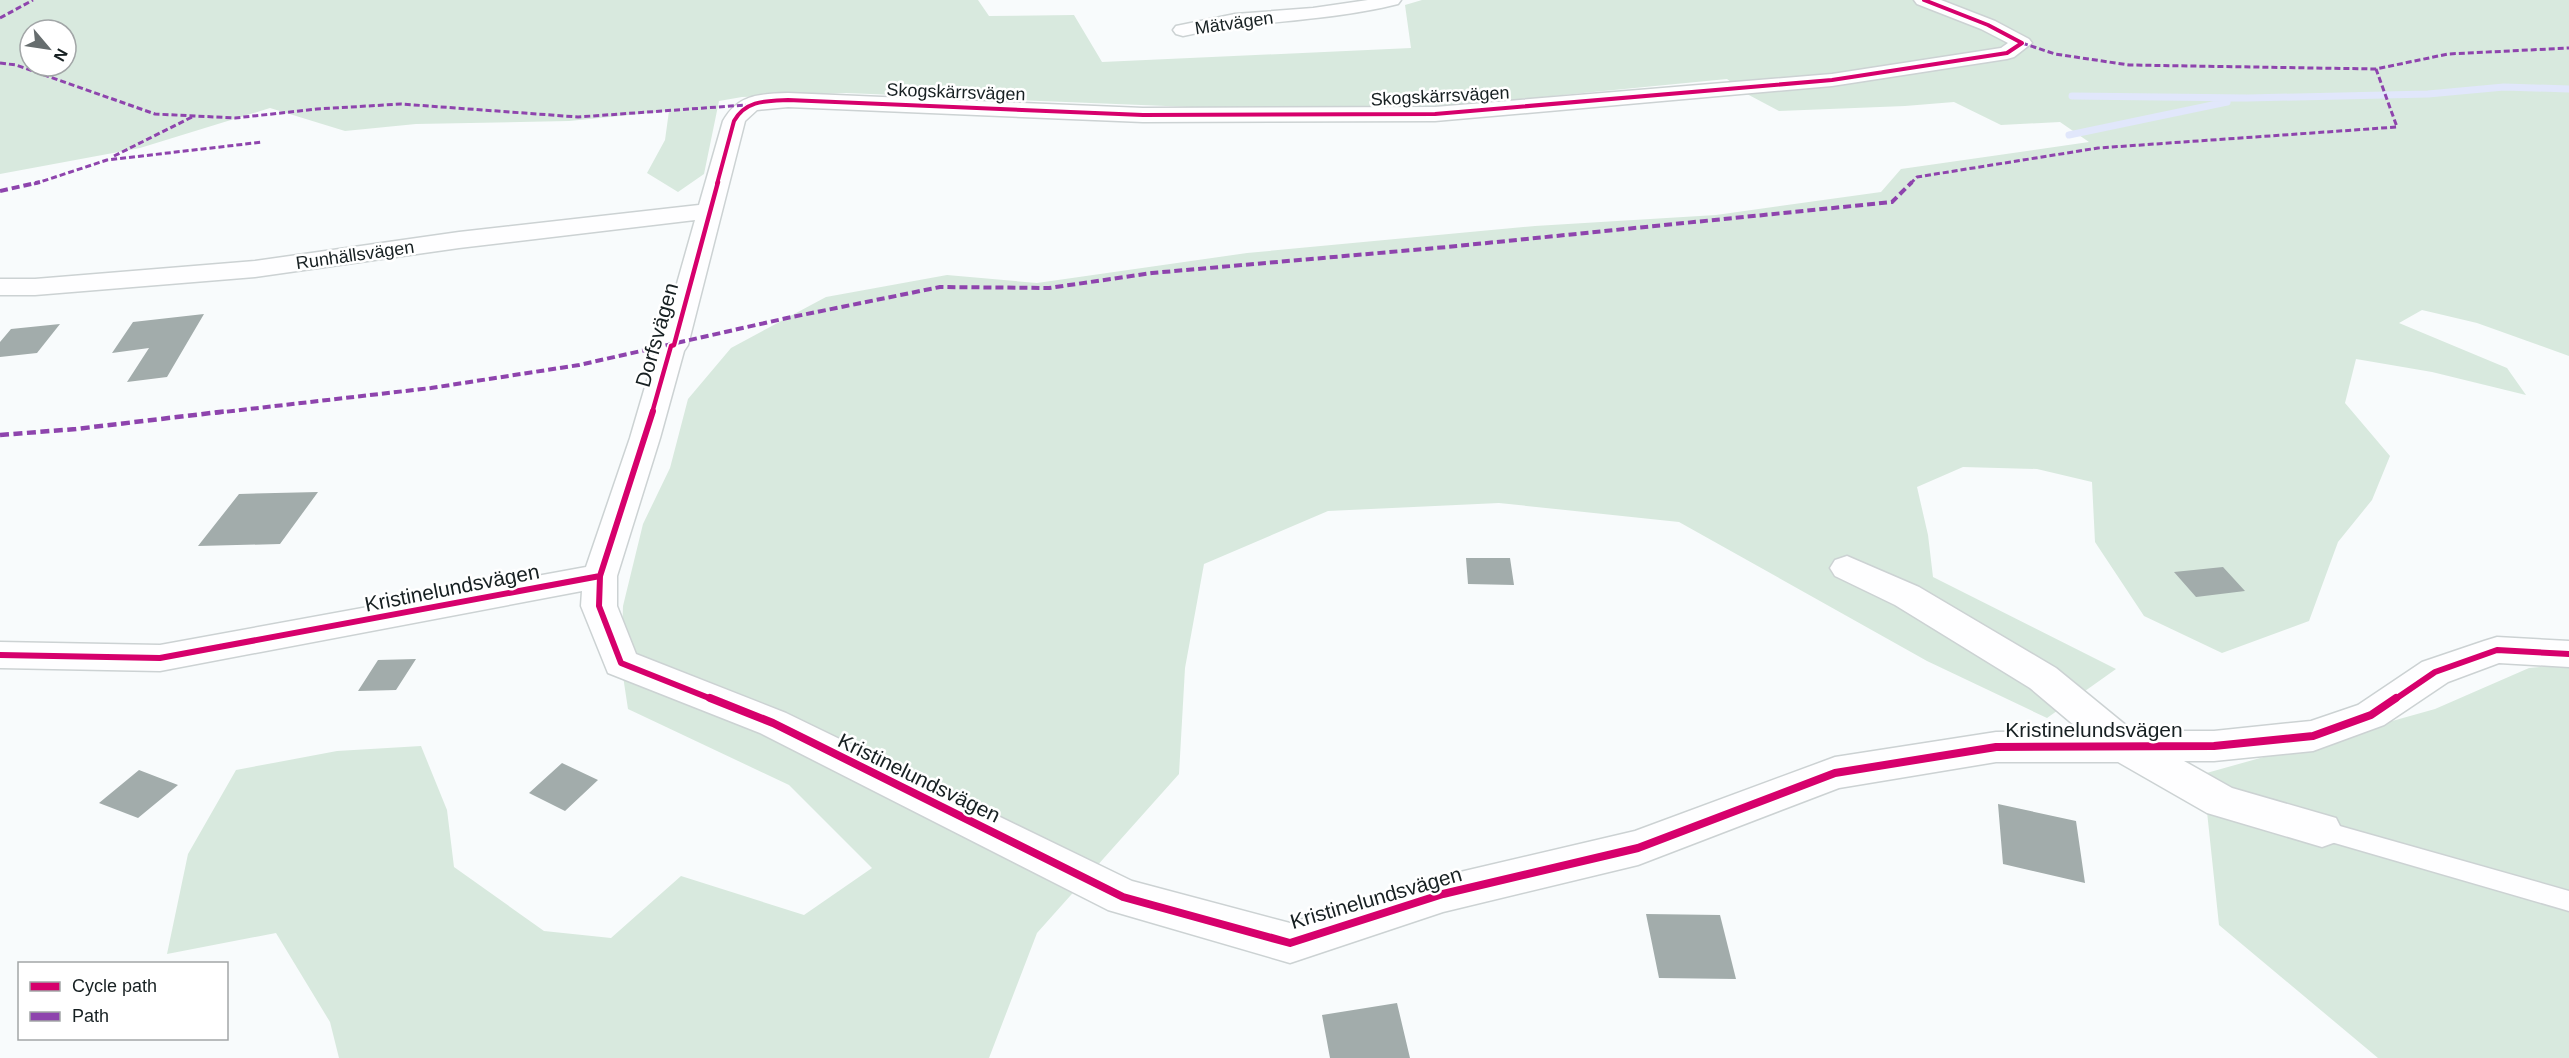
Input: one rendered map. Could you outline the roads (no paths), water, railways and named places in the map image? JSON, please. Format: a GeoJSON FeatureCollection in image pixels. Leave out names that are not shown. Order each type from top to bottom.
{"type":"FeatureCollection","features":[{"type":"Feature","properties":{"kind":"street","name":"Mätvägen"},"geometry":{"type":"LineString","coordinates":[[1183,30],[1211,22],[1355,9],[1390,0]]}},
{"type":"Feature","properties":{"kind":"street","name":"Skogskärrsvägen"},"geometry":{"type":"LineString","coordinates":[[747,105],[760,101],[788,100],[1143,115],[1435,114],[1832,80],[2007,53],[2022,43],[1988,25],[1924,0]]}},
{"type":"Feature","properties":{"kind":"street","name":"Dorfsvägen"},"geometry":{"type":"LineString","coordinates":[[600,576],[645,438],[671,346],[674,345],[734,121],[739,111],[747,105]]}},
{"type":"Feature","properties":{"kind":"street","name":"Runhällsvägen"},"geometry":{"type":"LineString","coordinates":[[0,288],[255,269],[459,240],[709,211]]}},
{"type":"Feature","properties":{"kind":"street","name":"Kristinelundsvägen"},"geometry":{"type":"LineString","coordinates":[[1847,568],[1907,596],[2043,678],[2125,747],[2221,801],[2322,830]]}},
{"type":"Feature","properties":{"kind":"street","name":"Kristinelundsvägen"},"geometry":{"type":"LineString","coordinates":[[0,655],[160,658],[600,576],[599,606],[621,663],[773,723],[1123,897],[1290,942],[1443,894],[1638,848],[1835,772],[1996,747],[2214,746],[2313,736],[2371,715],[2435,672],[2497,650],[2569,654]]}},
{"type":"Feature","properties":{"kind":"lane"},"geometry":{"type":"LineString","coordinates":[[2322,830],[2569,901]]}},
{"type":"Feature","properties":{"kind":"waterway"},"geometry":{"type":"LineString","coordinates":[[2072,96],[2248,98],[2428,94],[2504,87],[2569,89]]}},
{"type":"Feature","properties":{"kind":"waterway"},"geometry":{"type":"LineString","coordinates":[[2069,135],[2227,102]]}}]}
